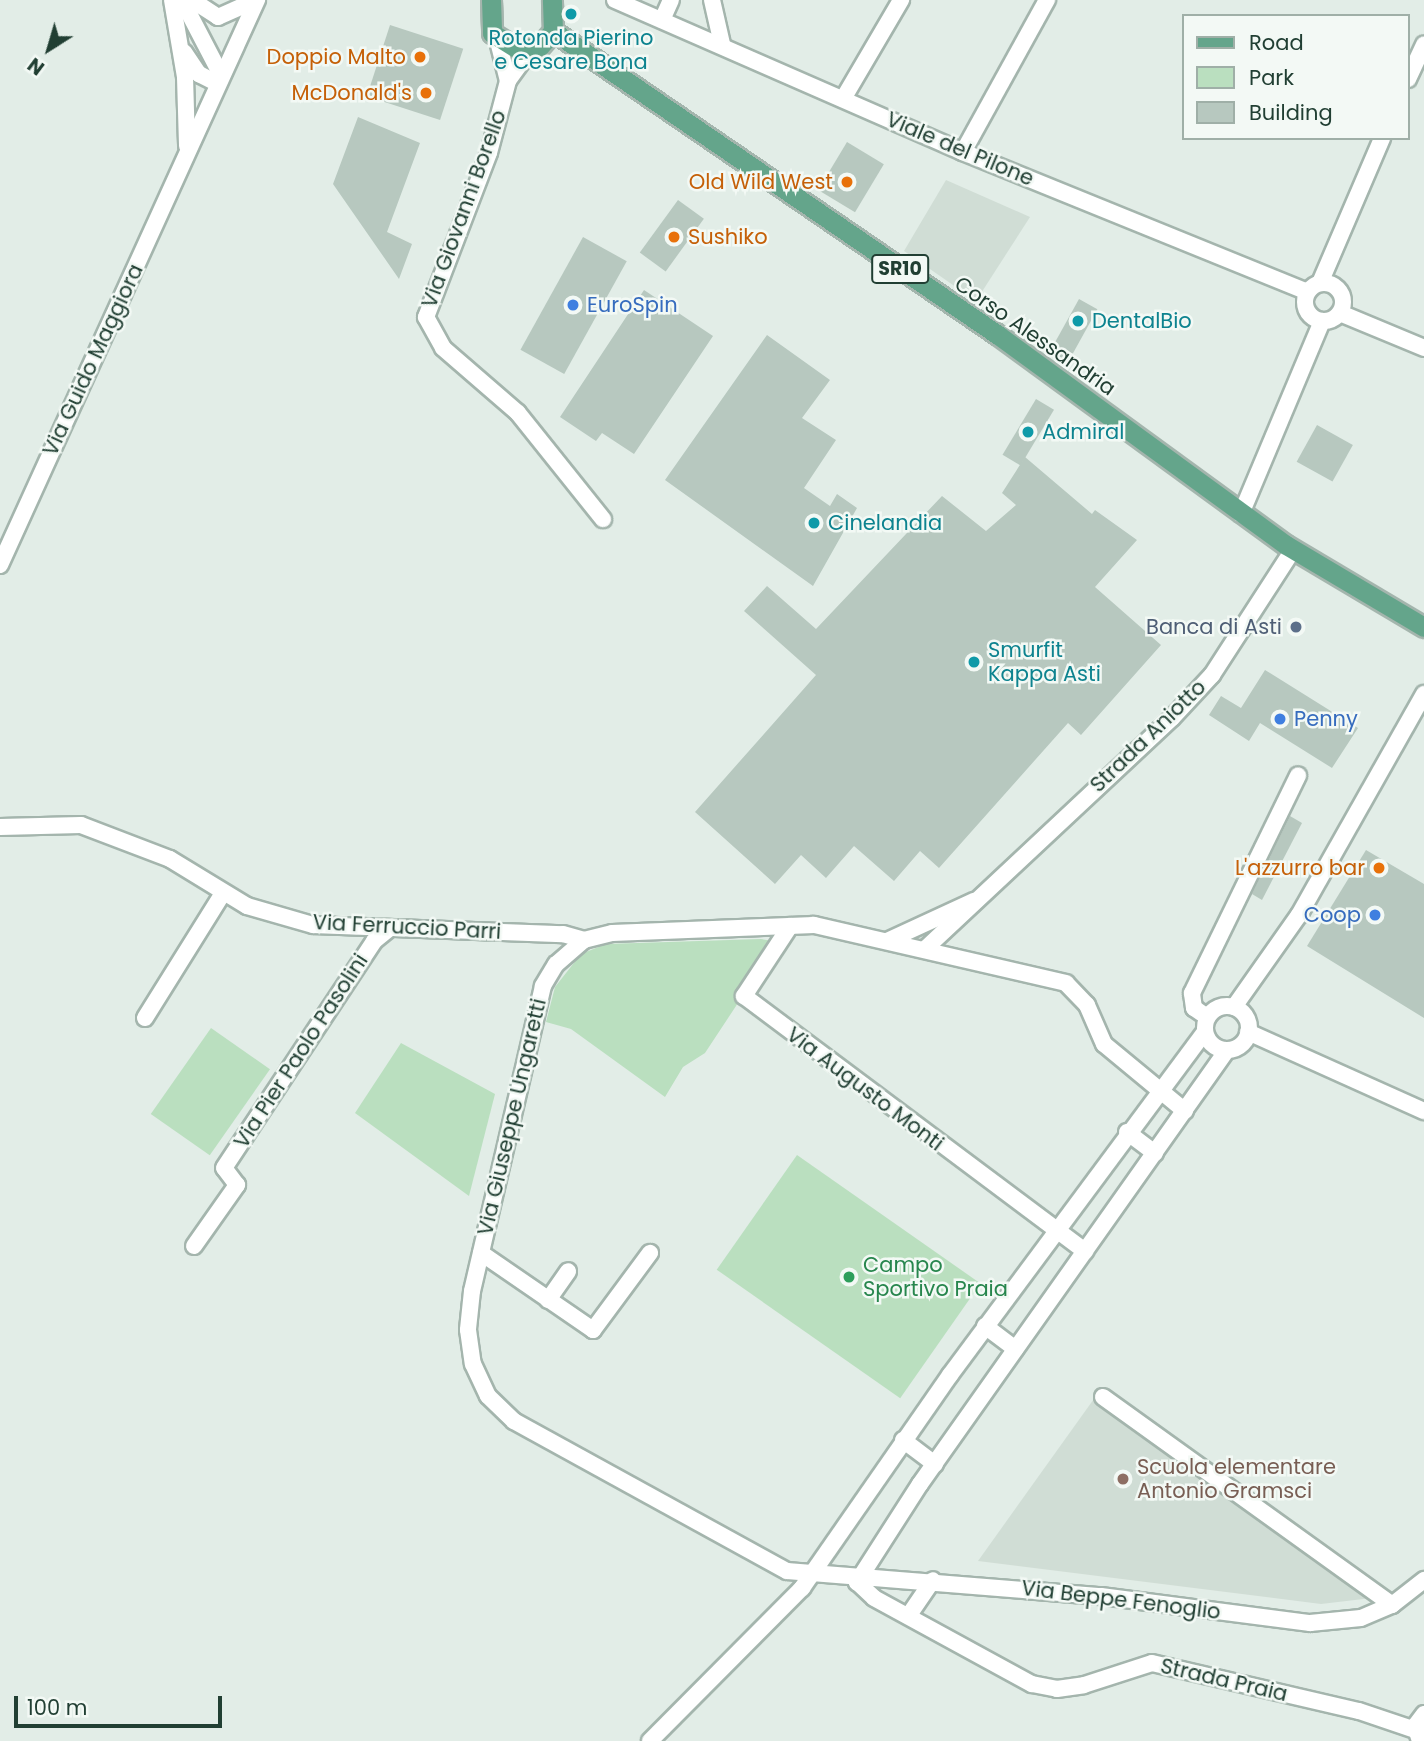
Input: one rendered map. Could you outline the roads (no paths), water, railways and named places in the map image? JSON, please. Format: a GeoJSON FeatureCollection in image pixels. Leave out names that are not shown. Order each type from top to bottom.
{"type":"FeatureCollection","features":[{"type":"Feature","properties":{"kind":"main road"},"geometry":{"type":"LineString","coordinates":[[491,0],[488,23],[498,41],[530,49],[553,31],[552,0]]}},
{"type":"Feature","properties":{"kind":"main road","name":"Corso Alessandria"},"geometry":{"type":"LineString","coordinates":[[553,31],[998,335],[1293,550],[1424,628]]}},
{"type":"Feature","properties":{"kind":"street","name":"Via Guido Maggiora"},"geometry":{"type":"LineString","coordinates":[[172,0],[179,40],[187,156]]}},
{"type":"Feature","properties":{"kind":"street"},"geometry":{"type":"LineString","coordinates":[[182,0],[219,79]]}},
{"type":"Feature","properties":{"kind":"street","name":"Via Guido Maggiora"},"geometry":{"type":"LineString","coordinates":[[192,0],[218,16],[256,0]]}},
{"type":"Feature","properties":{"kind":"street","name":"Via Guido Maggiora"},"geometry":{"type":"LineString","coordinates":[[0,565],[256,0]]}},
{"type":"Feature","properties":{"kind":"street","name":"Viale del Pilone"},"geometry":{"type":"LineString","coordinates":[[615,0],[722,44],[962,152],[1314,288],[1338,289],[1343,300],[1340,313]]}},
{"type":"Feature","properties":{"kind":"street"},"geometry":{"type":"LineString","coordinates":[[662,20],[671,0]]}},
{"type":"Feature","properties":{"kind":"street"},"geometry":{"type":"LineString","coordinates":[[712,0],[722,44]]}},
{"type":"Feature","properties":{"kind":"street"},"geometry":{"type":"LineString","coordinates":[[843,99],[901,0]]}},
{"type":"Feature","properties":{"kind":"street"},"geometry":{"type":"LineString","coordinates":[[962,152],[1047,0]]}},
{"type":"Feature","properties":{"kind":"street","name":"Via Guido Maggiora"},"geometry":{"type":"LineString","coordinates":[[179,40],[189,62],[207,81],[219,79]]}},
{"type":"Feature","properties":{"kind":"street","name":"Via Giovanni Borello"},"geometry":{"type":"LineString","coordinates":[[498,41],[508,81]]}},
{"type":"Feature","properties":{"kind":"street"},"geometry":{"type":"LineString","coordinates":[[1410,75],[1424,44]]}},
{"type":"Feature","properties":{"kind":"street","name":"Via Giovanni Borello"},"geometry":{"type":"LineString","coordinates":[[530,49],[508,81],[489,153],[426,317],[443,348],[518,413],[603,519]]}},
{"type":"Feature","properties":{"kind":"street"},"geometry":{"type":"LineString","coordinates":[[1322,321],[1307,310],[1314,288],[1381,140]]}},
{"type":"Feature","properties":{"kind":"street"},"geometry":{"type":"LineString","coordinates":[[1241,514],[1322,321],[1340,313],[1424,348]]}},
{"type":"Feature","properties":{"kind":"street","name":"Strada Aniotto"},"geometry":{"type":"LineString","coordinates":[[925,949],[1212,675],[1293,550]]}},
{"type":"Feature","properties":{"kind":"street"},"geometry":{"type":"LineString","coordinates":[[1234,1007],[1299,915],[1424,694]]}},
{"type":"Feature","properties":{"kind":"street"},"geometry":{"type":"LineString","coordinates":[[1227,1050],[1212,1045],[1206,1025],[1194,1008],[1192,993],[1298,776]]}},
{"type":"Feature","properties":{"kind":"street","name":"Via Ferruccio Parri"},"geometry":{"type":"LineString","coordinates":[[0,827],[80,825],[170,859],[223,893],[313,925],[563,933],[584,940]]}},
{"type":"Feature","properties":{"kind":"street"},"geometry":{"type":"LineString","coordinates":[[145,1018],[223,893]]}},
{"type":"Feature","properties":{"kind":"street","name":"Strada Aniotto"},"geometry":{"type":"LineString","coordinates":[[887,941],[977,901]]}},
{"type":"Feature","properties":{"kind":"street","name":"Via Giuseppe Ungaretti"},"geometry":{"type":"LineString","coordinates":[[807,1573],[787,1571],[750,1552],[514,1421],[488,1396],[473,1364],[468,1330],[481,1253],[543,986],[556,964],[584,940],[612,933],[790,926],[925,949],[1066,983],[1087,1005],[1104,1044],[1156,1092],[1185,1111]]}},
{"type":"Feature","properties":{"kind":"street","name":"Via Augusto Monti"},"geometry":{"type":"LineString","coordinates":[[790,926],[744,996],[1085,1251]]}},
{"type":"Feature","properties":{"kind":"street","name":"Via Pier Paolo Pasolini"},"geometry":{"type":"LineString","coordinates":[[194,1246],[237,1185],[224,1168],[374,941],[389,929]]}},
{"type":"Feature","properties":{"kind":"street"},"geometry":{"type":"LineString","coordinates":[[650,1741],[787,1604],[1216,1009],[1234,1007],[1244,1014],[1248,1032],[1243,1043],[1227,1050],[857,1575]]}},
{"type":"Feature","properties":{"kind":"street"},"geometry":{"type":"LineString","coordinates":[[1248,1032],[1424,1111]]}},
{"type":"Feature","properties":{"kind":"street"},"geometry":{"type":"LineString","coordinates":[[1127,1132],[1155,1153]]}},
{"type":"Feature","properties":{"kind":"street"},"geometry":{"type":"LineString","coordinates":[[481,1253],[590,1330],[597,1329],[650,1253]]}},
{"type":"Feature","properties":{"kind":"street"},"geometry":{"type":"LineString","coordinates":[[548,1300],[568,1271]]}},
{"type":"Feature","properties":{"kind":"street"},"geometry":{"type":"LineString","coordinates":[[985,1326],[1015,1349]]}},
{"type":"Feature","properties":{"kind":"street"},"geometry":{"type":"LineString","coordinates":[[1103,1396],[1392,1605]]}},
{"type":"Feature","properties":{"kind":"street"},"geometry":{"type":"LineString","coordinates":[[903,1440],[934,1464]]}},
{"type":"Feature","properties":{"kind":"street","name":"Via Beppe Fenoglio"},"geometry":{"type":"LineString","coordinates":[[807,1573],[933,1580],[1310,1623],[1361,1618],[1392,1605],[1424,1580]]}},
{"type":"Feature","properties":{"kind":"street","name":"Strada Praia"},"geometry":{"type":"LineString","coordinates":[[857,1575],[860,1587],[1032,1684],[1057,1689],[1084,1685],[1152,1663],[1359,1711],[1417,1735]]}},
{"type":"Feature","properties":{"kind":"street"},"geometry":{"type":"LineString","coordinates":[[909,1615],[933,1580]]}},
{"type":"Feature","properties":{"kind":"street"},"geometry":{"type":"LineString","coordinates":[[1417,1735],[1424,1714]]}},
{"type":"Feature","properties":{"kind":"place","name":"Rotonda Pierino e Cesare Bona"},"geometry":{"type":"Point","coordinates":[571,14]}},
{"type":"Feature","properties":{"kind":"place","name":"Doppio Malto"},"geometry":{"type":"Point","coordinates":[420,57]}},
{"type":"Feature","properties":{"kind":"place","name":"McDonald's"},"geometry":{"type":"Point","coordinates":[426,93]}},
{"type":"Feature","properties":{"kind":"place","name":"Old Wild West"},"geometry":{"type":"Point","coordinates":[847,182]}},
{"type":"Feature","properties":{"kind":"place","name":"Sushiko"},"geometry":{"type":"Point","coordinates":[674,237]}},
{"type":"Feature","properties":{"kind":"place","name":"EuroSpin"},"geometry":{"type":"Point","coordinates":[573,305]}},
{"type":"Feature","properties":{"kind":"place","name":"DentalBio"},"geometry":{"type":"Point","coordinates":[1078,321]}},
{"type":"Feature","properties":{"kind":"place","name":"Admiral"},"geometry":{"type":"Point","coordinates":[1028,432]}},
{"type":"Feature","properties":{"kind":"place","name":"Cinelandia"},"geometry":{"type":"Point","coordinates":[814,523]}},
{"type":"Feature","properties":{"kind":"place","name":"Banca di Asti"},"geometry":{"type":"Point","coordinates":[1296,627]}},
{"type":"Feature","properties":{"kind":"place","name":"Smurfit Kappa Asti"},"geometry":{"type":"Point","coordinates":[974,662]}},
{"type":"Feature","properties":{"kind":"place","name":"Penny"},"geometry":{"type":"Point","coordinates":[1280,719]}},
{"type":"Feature","properties":{"kind":"place","name":"L'azzurro bar"},"geometry":{"type":"Point","coordinates":[1379,868]}},
{"type":"Feature","properties":{"kind":"place","name":"Coop"},"geometry":{"type":"Point","coordinates":[1375,915]}},
{"type":"Feature","properties":{"kind":"place","name":"Campo Sportivo Praia"},"geometry":{"type":"Point","coordinates":[849,1277]}},
{"type":"Feature","properties":{"kind":"place","name":"Scuola elementare Antonio Gramsci"},"geometry":{"type":"Point","coordinates":[1123,1479]}}]}
